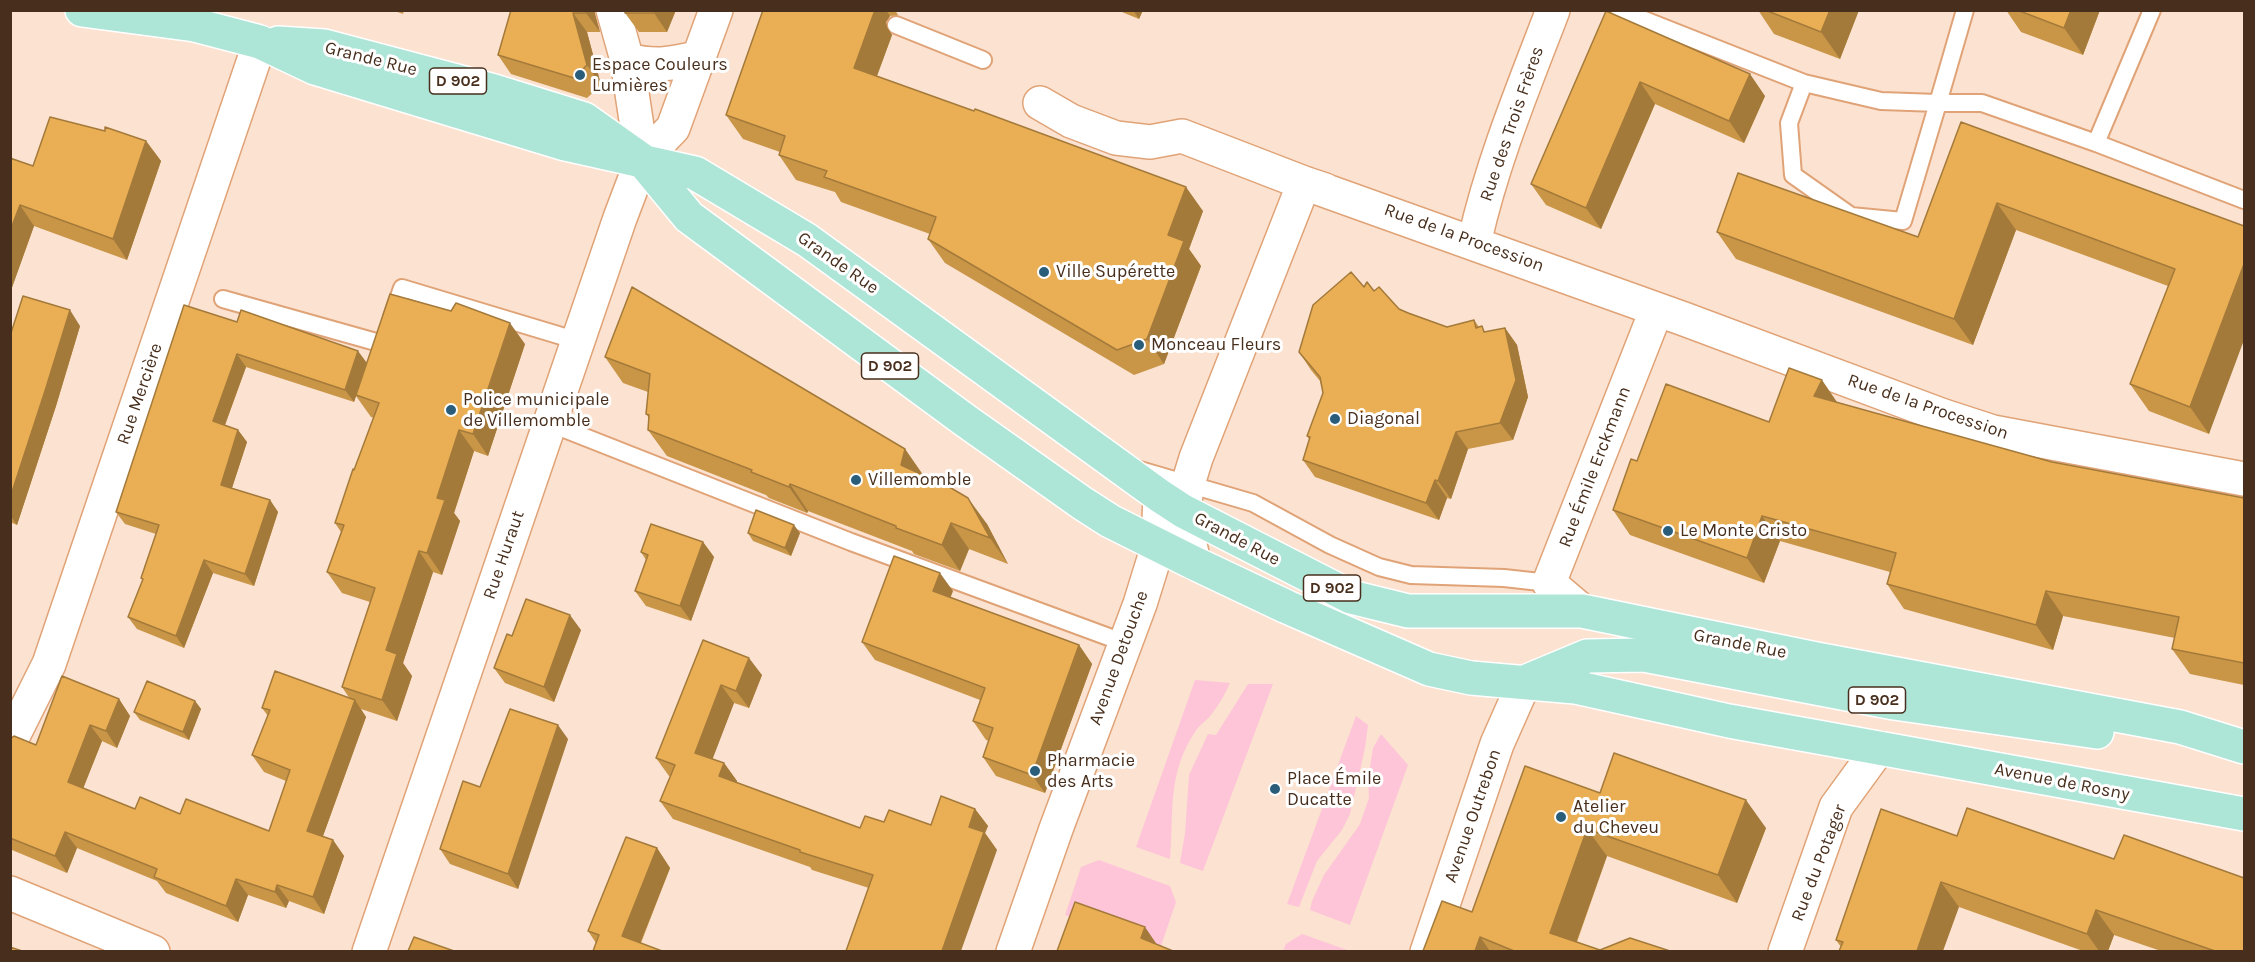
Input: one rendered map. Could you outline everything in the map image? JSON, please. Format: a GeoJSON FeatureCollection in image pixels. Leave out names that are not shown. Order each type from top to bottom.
{"type":"FeatureCollection","features":[{"type":"Feature","properties":{"kind":"main road","name":"Grande Rue"},"geometry":{"type":"LineString","coordinates":[[82,10],[195,25],[260,42],[315,68],[565,144],[695,173],[807,240],[1113,462],[1351,597],[1408,611],[1582,611],[1816,659],[2180,727],[2240,746]]}},
{"type":"Feature","properties":{"kind":"main road","name":"Grande Rue"},"geometry":{"type":"LineString","coordinates":[[642,160],[689,217],[750,263],[1082,503],[1158,546],[1287,607],[1429,669],[1471,678],[1575,687],[1729,721],[1879,748]]}},
{"type":"Feature","properties":{"kind":"main road","name":"Grande Rue"},"geometry":{"type":"LineString","coordinates":[[1524,683],[1587,656],[1644,655],[1905,705],[2176,743],[2240,746]]}},
{"type":"Feature","properties":{"kind":"main road","name":"Avenue de Rosny"},"geometry":{"type":"LineString","coordinates":[[1879,748],[2244,814]]}},
{"type":"Feature","properties":{"kind":"street"},"geometry":{"type":"LineString","coordinates":[[613,10],[627,60],[642,160]]}},
{"type":"Feature","properties":{"kind":"street"},"geometry":{"type":"LineString","coordinates":[[642,160],[674,128],[716,10]]}},
{"type":"Feature","properties":{"kind":"street","name":"Rue des Trois Frères"},"geometry":{"type":"LineString","coordinates":[[1475,239],[1502,146],[1553,10]]}},
{"type":"Feature","properties":{"kind":"street","name":"Rue Mercière"},"geometry":{"type":"LineString","coordinates":[[10,742],[49,664],[260,42]]}},
{"type":"Feature","properties":{"kind":"street"},"geometry":{"type":"LineString","coordinates":[[627,60],[649,65],[669,65],[700,57]]}},
{"type":"Feature","properties":{"kind":"street","name":"Rue de la Procession"},"geometry":{"type":"LineString","coordinates":[[1040,103],[1071,121],[1116,138],[1150,142],[1182,136],[1304,183],[1993,432],[2244,476]]}},
{"type":"Feature","properties":{"kind":"street","name":"Rue Huraut"},"geometry":{"type":"LineString","coordinates":[[369,951],[549,423],[642,160]]}},
{"type":"Feature","properties":{"kind":"street"},"geometry":{"type":"LineString","coordinates":[[1194,563],[1177,497],[1196,458],[1304,183]]}},
{"type":"Feature","properties":{"kind":"street","name":"Rue de la Procession"},"geometry":{"type":"LineString","coordinates":[[1304,183],[1475,239],[1656,311]]}},
{"type":"Feature","properties":{"kind":"street","name":"Rue Émile Erckmann"},"geometry":{"type":"LineString","coordinates":[[1549,583],[1656,311]]}},
{"type":"Feature","properties":{"kind":"street","name":"Avenue Detouche"},"geometry":{"type":"LineString","coordinates":[[1013,951],[1177,497]]}},
{"type":"Feature","properties":{"kind":"street"},"geometry":{"type":"LineString","coordinates":[[1549,583],[1582,611]]}},
{"type":"Feature","properties":{"kind":"street","name":"Avenue Outrebon"},"geometry":{"type":"LineString","coordinates":[[1427,951],[1497,744],[1524,683]]}},
{"type":"Feature","properties":{"kind":"street","name":"Rue du Potager"},"geometry":{"type":"LineString","coordinates":[[1785,951],[1836,807],[1879,748]]}},
{"type":"Feature","properties":{"kind":"street"},"geometry":{"type":"LineString","coordinates":[[10,893],[153,951]]}},
{"type":"Feature","properties":{"kind":"lane"},"geometry":{"type":"LineString","coordinates":[[1619,10],[1804,83],[1881,101],[1982,104],[2096,143],[2244,200]]}},
{"type":"Feature","properties":{"kind":"lane"},"geometry":{"type":"LineString","coordinates":[[1804,83],[1789,123],[1793,175],[1851,216],[1903,221],[1965,10]]}},
{"type":"Feature","properties":{"kind":"lane"},"geometry":{"type":"LineString","coordinates":[[2096,143],[2152,10]]}},
{"type":"Feature","properties":{"kind":"lane"},"geometry":{"type":"LineString","coordinates":[[896,25],[983,60]]}},
{"type":"Feature","properties":{"kind":"lane"},"geometry":{"type":"LineString","coordinates":[[223,298],[382,350],[402,288],[578,341]]}},
{"type":"Feature","properties":{"kind":"lane"},"geometry":{"type":"LineString","coordinates":[[549,423],[850,542],[1125,643]]}},
{"type":"Feature","properties":{"kind":"lane"},"geometry":{"type":"LineString","coordinates":[[1177,497],[1253,503],[1330,545],[1378,567],[1400,573],[1504,578],[1549,583]]}},
{"type":"Feature","properties":{"kind":"shaded area"},"geometry":{"type":"Polygon","coordinates":[[[1195,680],[1230,683],[1214,711],[1198,727],[1180,763],[1174,794],[1170,859],[1136,847],[1195,680]]]}},
{"type":"Feature","properties":{"kind":"shaded area"},"geometry":{"type":"Polygon","coordinates":[[[1248,684],[1273,684],[1203,871],[1180,863],[1185,833],[1189,775],[1208,734],[1216,735],[1248,684]]]}},
{"type":"Feature","properties":{"kind":"shaded area"},"geometry":{"type":"Polygon","coordinates":[[[1356,716],[1368,725],[1350,814],[1342,830],[1317,861],[1299,907],[1287,904],[1356,716]]]}},
{"type":"Feature","properties":{"kind":"shaded area"},"geometry":{"type":"Polygon","coordinates":[[[1381,734],[1408,765],[1350,925],[1310,910],[1324,875],[1360,824],[1369,798],[1368,780],[1373,748],[1381,734]]]}},
{"type":"Feature","properties":{"kind":"shaded area"},"geometry":{"type":"Polygon","coordinates":[[[1099,860],[1170,886],[1176,902],[1160,949],[1065,915],[1081,867],[1099,860]]]}},
{"type":"Feature","properties":{"kind":"shaded area"},"geometry":{"type":"Polygon","coordinates":[[[1302,934],[1350,951],[1283,951],[1286,944],[1302,934]]]}},
{"type":"Feature","properties":{"kind":"building"},"geometry":{"type":"Polygon","coordinates":[[[511,10],[586,10],[586,13],[573,13],[587,65],[574,78],[498,55],[511,10]]]}},
{"type":"Feature","properties":{"kind":"building"},"geometry":{"type":"Polygon","coordinates":[[[625,10],[655,10],[654,13],[625,13],[625,10]]]}},
{"type":"Feature","properties":{"kind":"building"},"geometry":{"type":"Polygon","coordinates":[[[763,10],[875,10],[854,68],[974,111],[975,109],[1186,187],[1168,235],[1184,241],[1147,339],[1117,350],[928,239],[936,217],[824,177],[827,171],[779,155],[785,136],[726,115],[763,10]]]}},
{"type":"Feature","properties":{"kind":"building"},"geometry":{"type":"Polygon","coordinates":[[[1765,10],[1830,10],[1821,32],[1765,10]]]}},
{"type":"Feature","properties":{"kind":"building"},"geometry":{"type":"Polygon","coordinates":[[[2017,10],[2071,10],[2064,28],[2017,10]]]}},
{"type":"Feature","properties":{"kind":"building"},"geometry":{"type":"Polygon","coordinates":[[[1606,11],[1750,74],[1729,121],[1640,82],[1586,208],[1531,184],[1606,11]]]}},
{"type":"Feature","properties":{"kind":"building"},"geometry":{"type":"Polygon","coordinates":[[[50,117],[105,131],[105,127],[146,141],[113,239],[20,205],[10,231],[10,158],[33,166],[50,117]]]}},
{"type":"Feature","properties":{"kind":"building"},"geometry":{"type":"Polygon","coordinates":[[[1961,122],[2244,226],[2244,264],[2190,407],[2130,384],[2175,269],[1997,203],[1954,319],[1717,232],[1738,173],[1918,237],[1961,122]]]}},
{"type":"Feature","properties":{"kind":"building"},"geometry":{"type":"Polygon","coordinates":[[[1351,272],[1364,287],[1367,282],[1374,291],[1379,287],[1399,309],[1408,313],[1447,327],[1474,320],[1476,328],[1482,326],[1484,332],[1505,328],[1516,380],[1500,423],[1456,432],[1438,481],[1435,480],[1426,503],[1303,460],[1310,437],[1307,436],[1323,393],[1320,377],[1299,352],[1313,305],[1351,272]]]}},
{"type":"Feature","properties":{"kind":"building"},"geometry":{"type":"Polygon","coordinates":[[[632,287],[905,449],[901,465],[968,498],[990,538],[951,523],[942,545],[648,430],[649,415],[646,414],[650,374],[605,357],[632,287]]]}},
{"type":"Feature","properties":{"kind":"building"},"geometry":{"type":"Polygon","coordinates":[[[390,294],[451,311],[456,303],[510,323],[473,434],[459,430],[437,498],[445,500],[427,553],[419,551],[386,650],[397,654],[382,700],[342,687],[375,588],[327,572],[344,525],[335,523],[379,403],[356,395],[390,294]]]}},
{"type":"Feature","properties":{"kind":"building"},"geometry":{"type":"Polygon","coordinates":[[[23,296],[70,310],[10,498],[10,336],[23,296]]]}},
{"type":"Feature","properties":{"kind":"building"},"geometry":{"type":"Polygon","coordinates":[[[184,305],[237,322],[241,310],[358,351],[345,390],[237,354],[213,421],[238,430],[221,485],[270,500],[245,574],[204,560],[176,636],[128,617],[143,579],[141,578],[159,525],[116,512],[184,305]]]}},
{"type":"Feature","properties":{"kind":"building"},"geometry":{"type":"Polygon","coordinates":[[[1789,368],[1822,380],[1814,396],[2052,462],[2244,498],[2244,663],[2172,649],[2179,617],[2046,591],[2036,625],[1887,584],[1896,553],[1762,516],[1747,558],[1613,510],[1631,459],[1637,461],[1666,384],[1769,422],[1789,368]]]}},
{"type":"Feature","properties":{"kind":"building"},"geometry":{"type":"Polygon","coordinates":[[[756,510],[794,525],[785,548],[748,533],[756,510]]]}},
{"type":"Feature","properties":{"kind":"building"},"geometry":{"type":"Polygon","coordinates":[[[651,524],[703,542],[680,606],[635,591],[648,555],[641,552],[651,524]]]}},
{"type":"Feature","properties":{"kind":"building"},"geometry":{"type":"Polygon","coordinates":[[[894,556],[940,573],[933,591],[1079,645],[1032,775],[983,757],[993,728],[973,721],[985,688],[862,642],[894,556]]]}},
{"type":"Feature","properties":{"kind":"building"},"geometry":{"type":"Polygon","coordinates":[[[526,599],[570,615],[544,687],[494,668],[507,634],[512,636],[526,599]]]}},
{"type":"Feature","properties":{"kind":"building"},"geometry":{"type":"Polygon","coordinates":[[[703,640],[749,658],[736,691],[721,685],[695,753],[724,763],[719,776],[860,828],[865,816],[884,822],[889,810],[931,825],[941,796],[975,809],[969,827],[984,832],[942,951],[846,951],[873,875],[800,852],[800,850],[660,801],[675,765],[656,758],[703,640]]]}},
{"type":"Feature","properties":{"kind":"building"},"geometry":{"type":"Polygon","coordinates":[[[275,671],[355,700],[307,831],[333,840],[313,897],[277,885],[275,892],[236,879],[226,906],[154,877],[157,869],[65,832],[55,856],[10,838],[10,739],[14,736],[36,745],[62,676],[119,699],[106,731],[90,725],[68,782],[135,809],[140,797],[180,814],[186,799],[269,831],[290,770],[252,755],[270,710],[262,708],[275,671]]]}},
{"type":"Feature","properties":{"kind":"building"},"geometry":{"type":"Polygon","coordinates":[[[147,681],[195,701],[183,732],[134,712],[147,681]]]}},
{"type":"Feature","properties":{"kind":"building"},"geometry":{"type":"Polygon","coordinates":[[[510,709],[558,725],[508,874],[440,849],[463,781],[480,787],[510,709]]]}},
{"type":"Feature","properties":{"kind":"building"},"geometry":{"type":"Polygon","coordinates":[[[1614,753],[1746,800],[1718,875],[1587,829],[1550,933],[1600,950],[1630,938],[1670,951],[1514,951],[1480,937],[1475,951],[1423,951],[1442,901],[1472,912],[1525,766],[1600,793],[1614,753]]]}},
{"type":"Feature","properties":{"kind":"building"},"geometry":{"type":"Polygon","coordinates":[[[1967,808],[2114,859],[2124,835],[2244,878],[2244,951],[2215,951],[2096,910],[2087,934],[1941,882],[1917,951],[1839,951],[1843,942],[1836,940],[1881,809],[1957,836],[1967,808]]]}},
{"type":"Feature","properties":{"kind":"building"},"geometry":{"type":"Polygon","coordinates":[[[626,837],[657,848],[622,936],[662,951],[593,951],[599,935],[588,931],[626,837]]]}},
{"type":"Feature","properties":{"kind":"building"},"geometry":{"type":"Polygon","coordinates":[[[1075,902],[1145,927],[1141,938],[1173,951],[1057,951],[1075,902]]]}},
{"type":"Feature","properties":{"kind":"building"},"geometry":{"type":"Polygon","coordinates":[[[414,937],[454,951],[408,951],[414,937]]]}},
{"type":"Feature","properties":{"kind":"building"},"geometry":{"type":"Polygon","coordinates":[[[10,947],[22,951],[10,951],[10,947]]]}},
{"type":"Feature","properties":{"kind":"place","name":"Espace Couleurs Lumières"},"geometry":{"type":"Point","coordinates":[580,75]}},
{"type":"Feature","properties":{"kind":"place","name":"Ville Supérette"},"geometry":{"type":"Point","coordinates":[1044,272]}},
{"type":"Feature","properties":{"kind":"place","name":"Monceau Fleurs"},"geometry":{"type":"Point","coordinates":[1139,345]}},
{"type":"Feature","properties":{"kind":"place","name":"Police municipale de Villemomble"},"geometry":{"type":"Point","coordinates":[451,410]}},
{"type":"Feature","properties":{"kind":"place","name":"Diagonal"},"geometry":{"type":"Point","coordinates":[1335,419]}},
{"type":"Feature","properties":{"kind":"place","name":"Villemomble"},"geometry":{"type":"Point","coordinates":[856,480]}},
{"type":"Feature","properties":{"kind":"place","name":"Le Monte Cristo"},"geometry":{"type":"Point","coordinates":[1668,531]}},
{"type":"Feature","properties":{"kind":"place","name":"Pharmacie des Arts"},"geometry":{"type":"Point","coordinates":[1035,771]}},
{"type":"Feature","properties":{"kind":"place","name":"Place Émile Ducatte"},"geometry":{"type":"Point","coordinates":[1275,789]}},
{"type":"Feature","properties":{"kind":"place","name":"Atelier du Cheveu"},"geometry":{"type":"Point","coordinates":[1561,817]}}]}
